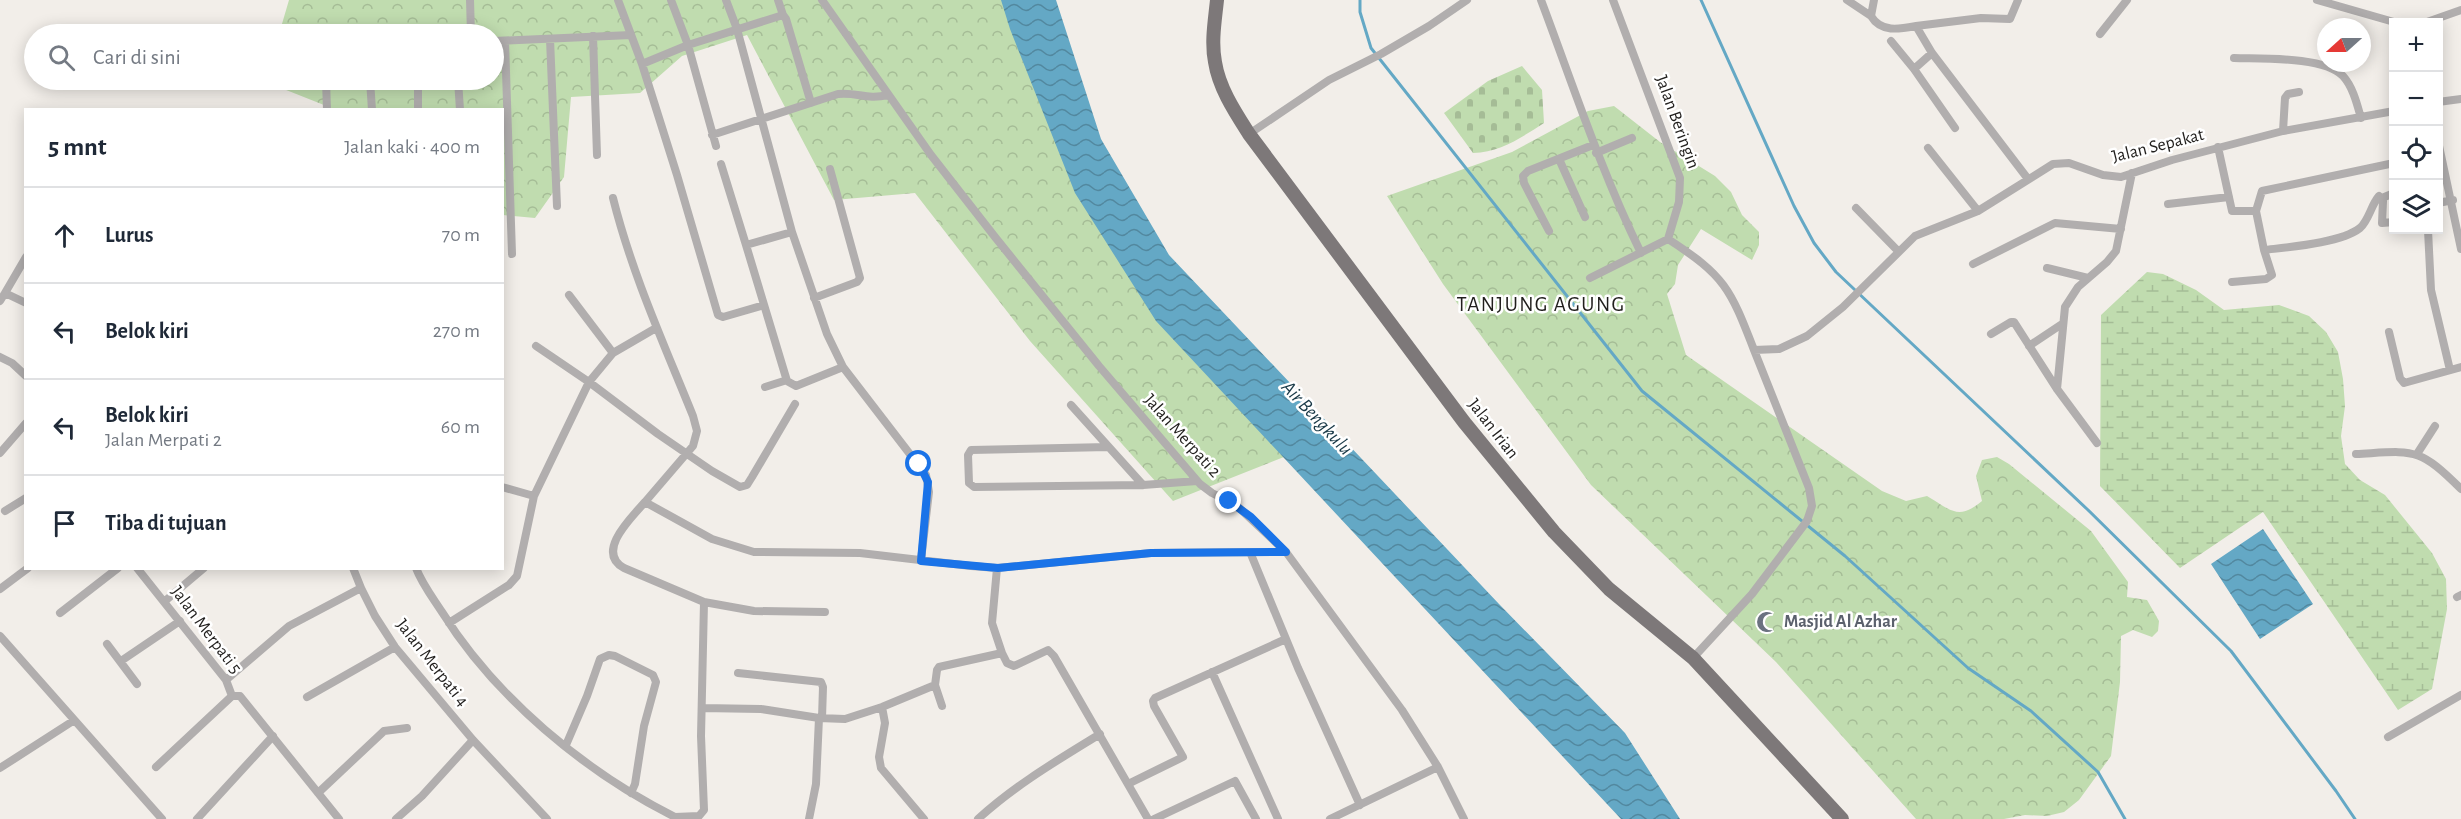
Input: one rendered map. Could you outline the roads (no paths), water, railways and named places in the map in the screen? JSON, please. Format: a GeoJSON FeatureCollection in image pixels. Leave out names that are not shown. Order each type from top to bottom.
{"type":"FeatureCollection","features":[{"type":"Feature","properties":{"kind":"main road","name":"Jalan Irian"},"geometry":{"type":"LineString","coordinates":[[1217,0],[1214,47],[1217,73],[1233,109],[1249,134],[1464,422],[1569,548],[1609,589],[1693,658],[1842,819]]}},
{"type":"Feature","properties":{"kind":"street"},"geometry":{"type":"LineString","coordinates":[[470,0],[471,24]]}},
{"type":"Feature","properties":{"kind":"street"},"geometry":{"type":"LineString","coordinates":[[618,0],[642,64],[718,315],[723,317],[764,305]]}},
{"type":"Feature","properties":{"kind":"street"},"geometry":{"type":"LineString","coordinates":[[671,0],[688,45],[716,146]]}},
{"type":"Feature","properties":{"kind":"street"},"geometry":{"type":"LineString","coordinates":[[726,0],[792,232],[827,334],[843,367],[926,475],[929,492],[921,561]]}},
{"type":"Feature","properties":{"kind":"street"},"geometry":{"type":"LineString","coordinates":[[778,0],[811,102]]}},
{"type":"Feature","properties":{"kind":"street","name":"Jalan Merpati 2"},"geometry":{"type":"LineString","coordinates":[[822,0],[871,72],[994,237],[1099,366],[1197,481],[1212,493],[1236,505],[1286,552],[1369,663],[1438,767],[1464,819]]}},
{"type":"Feature","properties":{"kind":"street"},"geometry":{"type":"LineString","coordinates":[[1249,134],[1329,80],[1381,54],[1429,26],[1467,0]]}},
{"type":"Feature","properties":{"kind":"street"},"geometry":{"type":"LineString","coordinates":[[1541,0],[1595,149],[1617,204],[1641,253]]}},
{"type":"Feature","properties":{"kind":"street","name":"Jalan Beringin"},"geometry":{"type":"LineString","coordinates":[[1613,0],[1680,178],[1679,202],[1668,239]]}},
{"type":"Feature","properties":{"kind":"street"},"geometry":{"type":"LineString","coordinates":[[1847,0],[1870,16],[1877,24],[1889,28],[1981,18],[2010,19],[2018,0]]}},
{"type":"Feature","properties":{"kind":"street"},"geometry":{"type":"LineString","coordinates":[[1870,16],[1874,0]]}},
{"type":"Feature","properties":{"kind":"street"},"geometry":{"type":"LineString","coordinates":[[2100,34],[2127,0]]}},
{"type":"Feature","properties":{"kind":"street"},"geometry":{"type":"LineString","coordinates":[[2322,1],[2389,21]]}},
{"type":"Feature","properties":{"kind":"street"},"geometry":{"type":"LineString","coordinates":[[2438,18],[2461,10]]}},
{"type":"Feature","properties":{"kind":"street"},"geometry":{"type":"LineString","coordinates":[[642,64],[688,45],[783,15]]}},
{"type":"Feature","properties":{"kind":"street"},"geometry":{"type":"LineString","coordinates":[[1916,26],[1932,54],[2028,179]]}},
{"type":"Feature","properties":{"kind":"street"},"geometry":{"type":"LineString","coordinates":[[512,254],[505,40],[631,35]]}},
{"type":"Feature","properties":{"kind":"street"},"geometry":{"type":"LineString","coordinates":[[593,36],[597,155]]}},
{"type":"Feature","properties":{"kind":"street"},"geometry":{"type":"LineString","coordinates":[[550,39],[556,207]]}},
{"type":"Feature","properties":{"kind":"street"},"geometry":{"type":"LineString","coordinates":[[1892,41],[1955,128]]}},
{"type":"Feature","properties":{"kind":"street"},"geometry":{"type":"LineString","coordinates":[[1914,69],[1932,54]]}},
{"type":"Feature","properties":{"kind":"street"},"geometry":{"type":"LineString","coordinates":[[2234,58],[2316,63],[2334,69],[2347,81],[2361,118]]}},
{"type":"Feature","properties":{"kind":"street"},"geometry":{"type":"LineString","coordinates":[[326,90],[327,108]]}},
{"type":"Feature","properties":{"kind":"street"},"geometry":{"type":"LineString","coordinates":[[371,90],[372,108]]}},
{"type":"Feature","properties":{"kind":"street"},"geometry":{"type":"LineString","coordinates":[[418,90],[418,108]]}},
{"type":"Feature","properties":{"kind":"street"},"geometry":{"type":"LineString","coordinates":[[458,90],[459,108]]}},
{"type":"Feature","properties":{"kind":"street"},"geometry":{"type":"LineString","coordinates":[[2283,131],[2285,98],[2288,94],[2299,92]]}},
{"type":"Feature","properties":{"kind":"street"},"geometry":{"type":"LineString","coordinates":[[712,135],[838,94],[849,93],[867,98],[888,95]]}},
{"type":"Feature","properties":{"kind":"street"},"geometry":{"type":"LineString","coordinates":[[2443,101],[2461,99]]}},
{"type":"Feature","properties":{"kind":"street","name":"Jalan Sepakat"},"geometry":{"type":"LineString","coordinates":[[1754,350],[1772,350],[1807,336],[1843,307],[1898,251],[1922,232],[1978,211],[2053,164],[2069,163],[2109,176],[2121,177],[2218,147],[2283,131],[2389,112]]}},
{"type":"Feature","properties":{"kind":"street"},"geometry":{"type":"LineString","coordinates":[[1549,231],[1523,179],[1528,171],[1559,159],[1632,138]]}},
{"type":"Feature","properties":{"kind":"street"},"geometry":{"type":"LineString","coordinates":[[2218,147],[2233,212],[2256,211]]}},
{"type":"Feature","properties":{"kind":"street"},"geometry":{"type":"LineString","coordinates":[[1928,148],[1978,211]]}},
{"type":"Feature","properties":{"kind":"street"},"geometry":{"type":"LineString","coordinates":[[1559,159],[1585,217]]}},
{"type":"Feature","properties":{"kind":"street"},"geometry":{"type":"LineString","coordinates":[[721,164],[787,380],[796,386],[843,367]]}},
{"type":"Feature","properties":{"kind":"street"},"geometry":{"type":"LineString","coordinates":[[2232,282],[2271,276],[2256,211],[2262,190],[2389,164]]}},
{"type":"Feature","properties":{"kind":"street"},"geometry":{"type":"LineString","coordinates":[[2443,165],[2453,200],[2461,249]]}},
{"type":"Feature","properties":{"kind":"street"},"geometry":{"type":"LineString","coordinates":[[814,298],[857,282],[860,278],[830,169]]}},
{"type":"Feature","properties":{"kind":"street"},"geometry":{"type":"LineString","coordinates":[[2057,389],[2062,324],[2068,300],[2114,254],[2132,173]]}},
{"type":"Feature","properties":{"kind":"street"},"geometry":{"type":"LineString","coordinates":[[2264,250],[2319,242],[2356,230],[2364,223],[2378,197],[2389,195]]}},
{"type":"Feature","properties":{"kind":"street"},"geometry":{"type":"LineString","coordinates":[[2168,204],[2229,197]]}},
{"type":"Feature","properties":{"kind":"street"},"geometry":{"type":"LineString","coordinates":[[614,198],[629,258],[696,425],[696,438],[686,454],[621,532],[614,544],[612,553],[614,560],[624,568],[704,602],[754,611],[825,612]]}},
{"type":"Feature","properties":{"kind":"street"},"geometry":{"type":"LineString","coordinates":[[2382,198],[2382,223],[2389,222]]}},
{"type":"Feature","properties":{"kind":"street"},"geometry":{"type":"LineString","coordinates":[[2443,202],[2453,200]]}},
{"type":"Feature","properties":{"kind":"street"},"geometry":{"type":"LineString","coordinates":[[1856,208],[1898,251]]}},
{"type":"Feature","properties":{"kind":"street"},"geometry":{"type":"LineString","coordinates":[[1973,264],[2055,223],[2121,229]]}},
{"type":"Feature","properties":{"kind":"street"},"geometry":{"type":"LineString","coordinates":[[746,245],[792,232]]}},
{"type":"Feature","properties":{"kind":"street"},"geometry":{"type":"LineString","coordinates":[[2428,234],[2431,290],[2450,370]]}},
{"type":"Feature","properties":{"kind":"street"},"geometry":{"type":"LineString","coordinates":[[1590,278],[1668,239],[1699,260],[1720,278],[1736,304],[1809,488],[1812,506],[1808,521],[1752,594],[1693,658]]}},
{"type":"Feature","properties":{"kind":"street"},"geometry":{"type":"LineString","coordinates":[[24,260],[2,297],[24,302]]}},
{"type":"Feature","properties":{"kind":"street"},"geometry":{"type":"LineString","coordinates":[[2047,268],[2088,278]]}},
{"type":"Feature","properties":{"kind":"street"},"geometry":{"type":"LineString","coordinates":[[569,296],[613,353]]}},
{"type":"Feature","properties":{"kind":"street"},"geometry":{"type":"LineString","coordinates":[[1991,334],[2013,322],[2057,389],[2097,443]]}},
{"type":"Feature","properties":{"kind":"street"},"geometry":{"type":"LineString","coordinates":[[2029,346],[2062,324]]}},
{"type":"Feature","properties":{"kind":"street"},"geometry":{"type":"LineString","coordinates":[[449,623],[509,585],[517,576],[534,495],[589,382],[613,353],[656,328]]}},
{"type":"Feature","properties":{"kind":"street"},"geometry":{"type":"LineString","coordinates":[[2389,332],[2400,378],[2404,384],[2461,367]]}},
{"type":"Feature","properties":{"kind":"street"},"geometry":{"type":"LineString","coordinates":[[536,346],[686,454],[737,486],[745,486],[795,404]]}},
{"type":"Feature","properties":{"kind":"street"},"geometry":{"type":"LineString","coordinates":[[0,357],[12,363],[24,374]]}},
{"type":"Feature","properties":{"kind":"street"},"geometry":{"type":"LineString","coordinates":[[765,387],[787,380]]}},
{"type":"Feature","properties":{"kind":"street"},"geometry":{"type":"LineString","coordinates":[[1071,405],[1143,485]]}},
{"type":"Feature","properties":{"kind":"street"},"geometry":{"type":"LineString","coordinates":[[0,453],[24,425]]}},
{"type":"Feature","properties":{"kind":"street"},"geometry":{"type":"LineString","coordinates":[[2417,454],[2435,426]]}},
{"type":"Feature","properties":{"kind":"street"},"geometry":{"type":"LineString","coordinates":[[1108,447],[971,450],[968,455],[969,483],[974,487],[1143,485],[1197,481]]}},
{"type":"Feature","properties":{"kind":"street"},"geometry":{"type":"LineString","coordinates":[[2356,454],[2405,452],[2417,454],[2437,465],[2461,489]]}},
{"type":"Feature","properties":{"kind":"street"},"geometry":{"type":"LineString","coordinates":[[504,488],[534,495]]}},
{"type":"Feature","properties":{"kind":"street"},"geometry":{"type":"LineString","coordinates":[[5,511],[24,499]]}},
{"type":"Feature","properties":{"kind":"street"},"geometry":{"type":"LineString","coordinates":[[645,502],[712,539],[741,549],[765,553],[860,553],[998,568],[1151,553],[1286,552]]}},
{"type":"Feature","properties":{"kind":"street"},"geometry":{"type":"LineString","coordinates":[[1250,552],[1360,805]]}},
{"type":"Feature","properties":{"kind":"street"},"geometry":{"type":"LineString","coordinates":[[998,568],[992,623],[1002,653],[1009,665],[1014,666],[1043,651],[1050,651],[1148,819]]}},
{"type":"Feature","properties":{"kind":"street"},"geometry":{"type":"LineString","coordinates":[[0,589],[25,570]]}},
{"type":"Feature","properties":{"kind":"street"},"geometry":{"type":"LineString","coordinates":[[60,613],[115,570]]}},
{"type":"Feature","properties":{"kind":"street","name":"Jalan Merpati 5"},"geometry":{"type":"LineString","coordinates":[[139,570],[226,680],[232,696],[240,696],[339,819]]}},
{"type":"Feature","properties":{"kind":"street"},"geometry":{"type":"LineString","coordinates":[[165,601],[202,570]]}},
{"type":"Feature","properties":{"kind":"street","name":"Jalan Merpati 4"},"geometry":{"type":"LineString","coordinates":[[354,570],[375,616],[395,647],[473,740],[547,819]]}},
{"type":"Feature","properties":{"kind":"street","name":"Jalan Merpati 4"},"geometry":{"type":"LineString","coordinates":[[417,570],[449,623],[502,691],[576,755],[631,793],[674,818]]}},
{"type":"Feature","properties":{"kind":"street"},"geometry":{"type":"LineString","coordinates":[[226,680],[251,657],[303,617],[361,588]]}},
{"type":"Feature","properties":{"kind":"street"},"geometry":{"type":"LineString","coordinates":[[674,818],[699,816],[704,810],[702,708],[704,602]]}},
{"type":"Feature","properties":{"kind":"street"},"geometry":{"type":"LineString","coordinates":[[121,661],[180,621]]}},
{"type":"Feature","properties":{"kind":"street"},"geometry":{"type":"LineString","coordinates":[[0,636],[162,819]]}},
{"type":"Feature","properties":{"kind":"street"},"geometry":{"type":"LineString","coordinates":[[1128,784],[1183,757],[1154,706],[1154,699],[1286,639]]}},
{"type":"Feature","properties":{"kind":"street"},"geometry":{"type":"LineString","coordinates":[[107,644],[137,684]]}},
{"type":"Feature","properties":{"kind":"street"},"geometry":{"type":"LineString","coordinates":[[307,697],[395,647]]}},
{"type":"Feature","properties":{"kind":"street"},"geometry":{"type":"LineString","coordinates":[[942,706],[935,685],[939,666],[1002,653]]}},
{"type":"Feature","properties":{"kind":"street"},"geometry":{"type":"LineString","coordinates":[[566,745],[600,658],[615,656],[652,675],[656,682],[644,726],[635,784],[631,793]]}},
{"type":"Feature","properties":{"kind":"street"},"geometry":{"type":"LineString","coordinates":[[738,672],[821,682],[823,687],[816,784],[809,819]]}},
{"type":"Feature","properties":{"kind":"street"},"geometry":{"type":"LineString","coordinates":[[1212,672],[1278,819]]}},
{"type":"Feature","properties":{"kind":"street"},"geometry":{"type":"LineString","coordinates":[[702,708],[761,709],[821,718],[845,719],[882,707],[935,685]]}},
{"type":"Feature","properties":{"kind":"street"},"geometry":{"type":"LineString","coordinates":[[2388,737],[2461,695]]}},
{"type":"Feature","properties":{"kind":"street"},"geometry":{"type":"LineString","coordinates":[[156,767],[232,696]]}},
{"type":"Feature","properties":{"kind":"street"},"geometry":{"type":"LineString","coordinates":[[882,707],[885,723],[879,757],[881,768],[924,819]]}},
{"type":"Feature","properties":{"kind":"street"},"geometry":{"type":"LineString","coordinates":[[0,768],[73,721]]}},
{"type":"Feature","properties":{"kind":"street"},"geometry":{"type":"LineString","coordinates":[[318,793],[384,732],[407,728]]}},
{"type":"Feature","properties":{"kind":"street"},"geometry":{"type":"LineString","coordinates":[[978,819],[999,800],[1100,734]]}},
{"type":"Feature","properties":{"kind":"street"},"geometry":{"type":"LineString","coordinates":[[197,819],[273,736]]}},
{"type":"Feature","properties":{"kind":"street"},"geometry":{"type":"LineString","coordinates":[[396,819],[422,796],[473,740]]}},
{"type":"Feature","properties":{"kind":"street"},"geometry":{"type":"LineString","coordinates":[[1330,819],[1438,767]]}},
{"type":"Feature","properties":{"kind":"street"},"geometry":{"type":"LineString","coordinates":[[1154,819],[1235,781],[1256,819]]}},
{"type":"Feature","properties":{"kind":"water","name":"Air Bengkulu"},"geometry":{"type":"Polygon","coordinates":[[[1001,0],[1056,0],[1101,139],[1169,255],[1499,604],[1625,733],[1680,819],[1621,819],[1156,321],[1075,193],[1010,29],[1001,0]]]}},
{"type":"Feature","properties":{"kind":"water"},"geometry":{"type":"Polygon","coordinates":[[[2263,529],[2313,604],[2260,639],[2211,564],[2263,529]]]}},
{"type":"Feature","properties":{"kind":"waterway"},"geometry":{"type":"LineString","coordinates":[[1360,0],[1360,12],[1371,48],[1642,391],[1845,556],[1968,668],[2031,711],[2098,772],[2125,819]]}},
{"type":"Feature","properties":{"kind":"waterway"},"geometry":{"type":"LineString","coordinates":[[1701,0],[1794,206],[1814,243],[1836,272],[2087,509],[2231,651],[2355,819]]}},
{"type":"Feature","properties":{"kind":"place","name":"Masjid Al Azhar"},"geometry":{"type":"Point","coordinates":[1767,622]}},
{"type":"Feature","properties":{"kind":"district","name":"TANJUNG AGUNG"},"geometry":{"type":"Point","coordinates":[1541,304]}}]}
